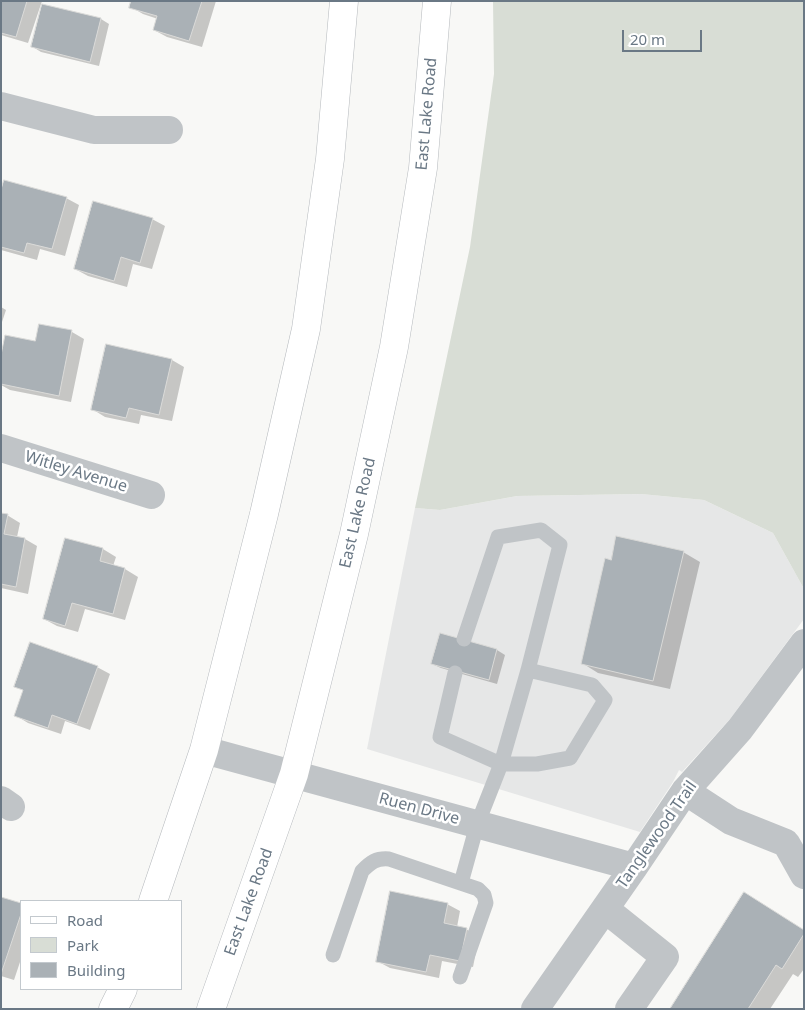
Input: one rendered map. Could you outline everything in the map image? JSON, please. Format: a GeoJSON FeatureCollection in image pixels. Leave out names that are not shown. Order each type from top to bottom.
{"type":"FeatureCollection","features":[{"type":"Feature","properties":{"kind":"main road"},"geometry":{"type":"LineString","coordinates":[[154,900],[204,750],[264,514],[306,330],[330,159],[344,1]]}},
{"type":"Feature","properties":{"kind":"main road","name":"East Lake Road"},"geometry":{"type":"LineString","coordinates":[[211,1009],[294,774],[354,534],[394,347],[423,168],[437,1]]}},
{"type":"Feature","properties":{"kind":"main road"},"geometry":{"type":"LineString","coordinates":[[113,1009],[122,990]]}},
{"type":"Feature","properties":{"kind":"street"},"geometry":{"type":"LineString","coordinates":[[1,106],[94,130],[170,130]]}},
{"type":"Feature","properties":{"kind":"street","name":"Witley Avenue"},"geometry":{"type":"LineString","coordinates":[[1,448],[151,495]]}},
{"type":"Feature","properties":{"kind":"street","name":"Tanglewood Trail"},"geometry":{"type":"LineString","coordinates":[[535,1009],[634,868],[685,791],[740,729],[804,643]]}},
{"type":"Feature","properties":{"kind":"street","name":"Ruen Drive"},"geometry":{"type":"LineString","coordinates":[[204,750],[634,868]]}},
{"type":"Feature","properties":{"kind":"street"},"geometry":{"type":"LineString","coordinates":[[685,791],[731,820],[786,843],[804,875]]}},
{"type":"Feature","properties":{"kind":"street"},"geometry":{"type":"LineString","coordinates":[[605,909],[665,957],[629,1009]]}},
{"type":"Feature","properties":{"kind":"lane"},"geometry":{"type":"LineString","coordinates":[[461,883],[476,824],[501,764],[528,670],[560,545],[540,530],[498,537],[464,639]]}},
{"type":"Feature","properties":{"kind":"lane"},"geometry":{"type":"LineString","coordinates":[[455,673],[440,737],[501,764],[537,764],[570,758],[604,700],[592,685],[528,670]]}},
{"type":"Feature","properties":{"kind":"lane"},"geometry":{"type":"LineString","coordinates":[[333,955],[362,871],[371,862],[379,859],[389,859],[478,889],[484,895],[486,903],[460,977]]}},
{"type":"Feature","properties":{"kind":"shaded area"},"geometry":{"type":"Polygon","coordinates":[[[641,494],[704,500],[773,533],[804,589],[804,619],[730,719],[682,772],[679,770],[640,832],[367,749],[415,508],[440,510],[517,496],[641,494]]]}},
{"type":"Feature","properties":{"kind":"green space"},"geometry":{"type":"Polygon","coordinates":[[[493,1],[804,1],[804,589],[773,533],[704,500],[641,494],[517,496],[440,510],[415,508],[470,247],[494,74],[493,1]]]}},
{"type":"Feature","properties":{"kind":"building"},"geometry":{"type":"Polygon","coordinates":[[[1,1],[27,1],[16,37],[1,33],[1,1]]]}},
{"type":"Feature","properties":{"kind":"building"},"geometry":{"type":"Polygon","coordinates":[[[131,1],[202,1],[189,41],[153,30],[157,16],[129,8],[131,1]]]}},
{"type":"Feature","properties":{"kind":"building"},"geometry":{"type":"Polygon","coordinates":[[[42,4],[101,18],[90,62],[31,47],[42,4]]]}},
{"type":"Feature","properties":{"kind":"building"},"geometry":{"type":"Polygon","coordinates":[[[4,180],[67,197],[52,249],[27,243],[24,253],[1,247],[1,190],[4,180]]]}},
{"type":"Feature","properties":{"kind":"building"},"geometry":{"type":"Polygon","coordinates":[[[93,201],[153,218],[140,263],[121,257],[114,281],[74,269],[93,201]]]}},
{"type":"Feature","properties":{"kind":"building"},"geometry":{"type":"Polygon","coordinates":[[[39,324],[72,330],[59,396],[1,384],[1,355],[5,335],[35,341],[39,324]]]}},
{"type":"Feature","properties":{"kind":"building"},"geometry":{"type":"Polygon","coordinates":[[[106,344],[172,359],[159,415],[129,408],[126,418],[91,410],[106,344]]]}},
{"type":"Feature","properties":{"kind":"building"},"geometry":{"type":"Polygon","coordinates":[[[1,513],[8,514],[4,534],[25,538],[16,587],[1,584],[1,513]]]}},
{"type":"Feature","properties":{"kind":"building"},"geometry":{"type":"Polygon","coordinates":[[[616,536],[684,551],[653,681],[581,664],[605,558],[611,560],[616,536]]]}},
{"type":"Feature","properties":{"kind":"building"},"geometry":{"type":"Polygon","coordinates":[[[65,538],[103,548],[100,561],[125,568],[113,614],[72,603],[65,626],[43,619],[65,538]]]}},
{"type":"Feature","properties":{"kind":"building"},"geometry":{"type":"Polygon","coordinates":[[[440,633],[497,649],[489,680],[431,664],[440,633]]]}},
{"type":"Feature","properties":{"kind":"building"},"geometry":{"type":"Polygon","coordinates":[[[30,642],[98,666],[77,724],[52,715],[48,728],[14,716],[23,690],[14,687],[30,642]]]}},
{"type":"Feature","properties":{"kind":"building"},"geometry":{"type":"Polygon","coordinates":[[[390,891],[448,903],[444,923],[467,928],[460,961],[430,955],[426,972],[376,962],[390,891]]]}},
{"type":"Feature","properties":{"kind":"building"},"geometry":{"type":"Polygon","coordinates":[[[744,892],[804,930],[804,934],[782,969],[776,965],[748,1009],[670,1009],[744,892]]]}},
{"type":"Feature","properties":{"kind":"building"},"geometry":{"type":"Polygon","coordinates":[[[1,897],[20,903],[20,917],[1,974],[1,897]]]}}]}
